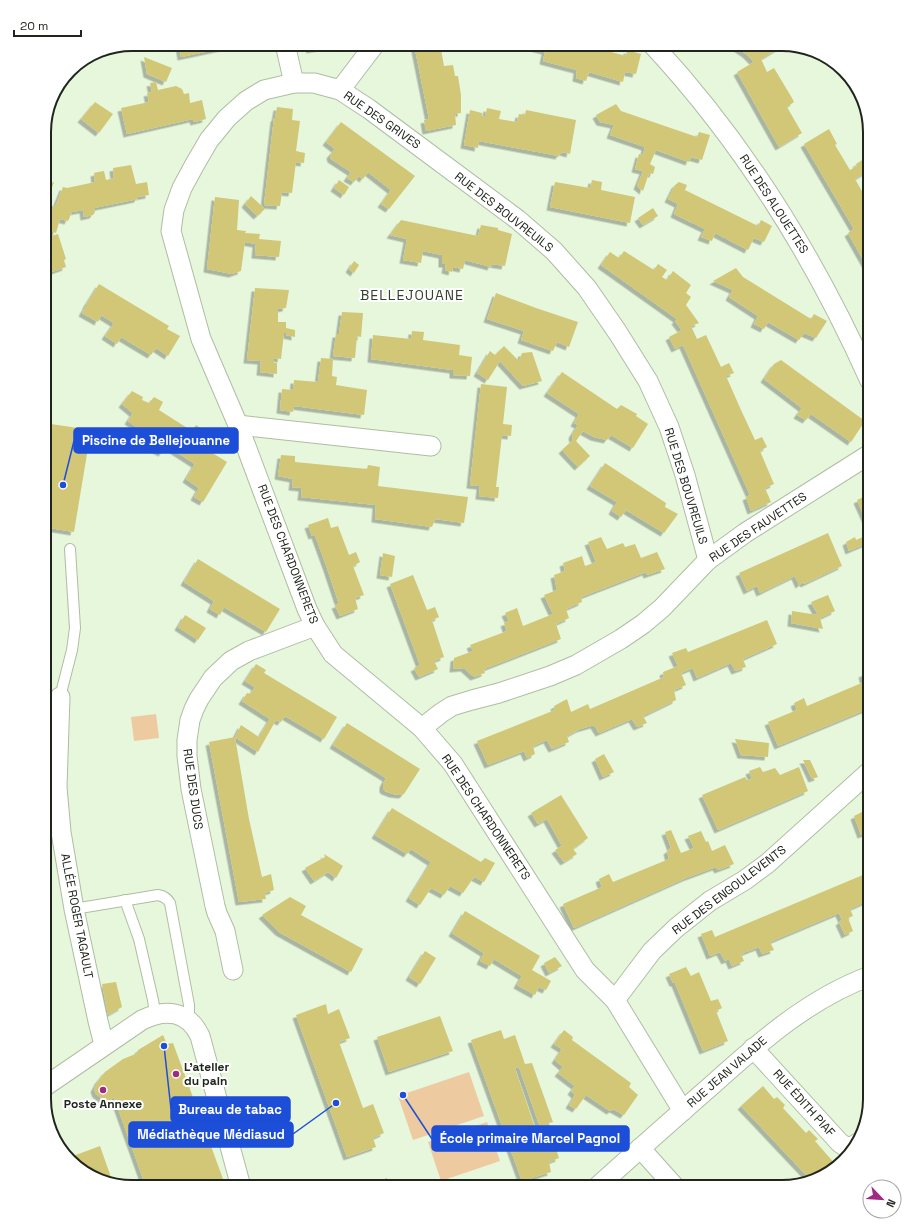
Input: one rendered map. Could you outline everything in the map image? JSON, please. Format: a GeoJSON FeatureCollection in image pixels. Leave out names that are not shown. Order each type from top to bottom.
{"type":"FeatureCollection","features":[{"type":"Feature","properties":{"kind":"street"},"geometry":{"type":"LineString","coordinates":[[287,51],[294,83]]}},
{"type":"Feature","properties":{"kind":"street","name":"RUE DES GRIVES"},"geometry":{"type":"LineString","coordinates":[[340,90],[370,51]]}},
{"type":"Feature","properties":{"kind":"street","name":"RUE DES ALOUETTES"},"geometry":{"type":"LineString","coordinates":[[659,51],[702,102],[756,174],[788,224],[831,298],[863,366]]}},
{"type":"Feature","properties":{"kind":"street","name":"RUE DES GRIVES"},"geometry":{"type":"LineString","coordinates":[[170,231],[174,210],[182,188],[209,140],[227,118],[246,102],[264,90],[294,83],[314,83],[340,90],[369,109],[424,150]]}},
{"type":"Feature","properties":{"kind":"street","name":"RUE DES BOUVREUILS"},"geometry":{"type":"LineString","coordinates":[[424,150],[517,219],[554,251],[587,288],[603,309],[648,381],[669,427],[689,490],[708,560]]}},
{"type":"Feature","properties":{"kind":"street","name":"RUE DES CHARDONNERETS"},"geometry":{"type":"LineString","coordinates":[[170,231],[201,340],[238,425],[307,609],[315,626],[333,654],[422,728],[453,764],[585,970],[615,1000],[683,1110]]}},
{"type":"Feature","properties":{"kind":"street"},"geometry":{"type":"LineString","coordinates":[[238,425],[431,446]]}},
{"type":"Feature","properties":{"kind":"street","name":"RUE DES FAUVETTES"},"geometry":{"type":"LineString","coordinates":[[422,728],[441,712],[452,706],[499,693],[550,676],[576,665],[600,652],[643,624],[662,608],[708,560],[745,533],[863,458]]}},
{"type":"Feature","properties":{"kind":"street","name":"RUE DES DUCS"},"geometry":{"type":"LineString","coordinates":[[232,970],[225,931],[215,906],[191,789],[186,747],[190,720],[194,709],[205,690],[218,672],[231,661],[249,651],[315,626]]}},
{"type":"Feature","properties":{"kind":"street","name":"ALLÉE ROGER TAGAULT"},"geometry":{"type":"LineString","coordinates":[[60,697],[57,772],[61,832],[74,909],[104,1044]]}},
{"type":"Feature","properties":{"kind":"street","name":"RUE DES ENGOULEVENTS"},"geometry":{"type":"LineString","coordinates":[[615,1000],[652,951],[676,928],[710,901],[745,880],[768,863],[863,778]]}},
{"type":"Feature","properties":{"kind":"street","name":"RUE JEAN VALADE"},"geometry":{"type":"LineString","coordinates":[[605,1180],[753,1048],[782,1025],[819,1000],[863,978]]}},
{"type":"Feature","properties":{"kind":"street"},"geometry":{"type":"LineString","coordinates":[[51,1082],[104,1044],[142,1020],[155,1014],[170,1013],[182,1016],[196,1028],[222,1094],[240,1180]]}},
{"type":"Feature","properties":{"kind":"street","name":"RUE ÉDITH PIAF"},"geometry":{"type":"LineString","coordinates":[[753,1048],[840,1143],[847,1147]]}},
{"type":"Feature","properties":{"kind":"street"},"geometry":{"type":"LineString","coordinates":[[640,1148],[668,1180]]}},
{"type":"Feature","properties":{"kind":"lane","name":"ALLÉE ROGER TAGAULT"},"geometry":{"type":"LineString","coordinates":[[60,697],[74,641],[75,628],[70,549]]}},
{"type":"Feature","properties":{"kind":"lane"},"geometry":{"type":"LineString","coordinates":[[74,909],[158,895],[166,898],[170,903],[189,1005],[189,1021]]}},
{"type":"Feature","properties":{"kind":"lane"},"geometry":{"type":"LineString","coordinates":[[126,900],[139,939],[155,1014]]}},
{"type":"Feature","properties":{"kind":"shaded area"},"geometry":{"type":"Polygon","coordinates":[[[156,714],[159,738],[134,741],[131,717],[156,714]]]}},
{"type":"Feature","properties":{"kind":"shaded area"},"geometry":{"type":"Polygon","coordinates":[[[469,1072],[484,1116],[413,1140],[398,1096],[469,1072]]]}},
{"type":"Feature","properties":{"kind":"shaded area"},"geometry":{"type":"Polygon","coordinates":[[[487,1122],[500,1161],[441,1180],[428,1142],[487,1122]]]}},
{"type":"Feature","properties":{"kind":"building"},"geometry":{"type":"Polygon","coordinates":[[[180,51],[210,51],[181,57],[180,51]]]}},
{"type":"Feature","properties":{"kind":"building"},"geometry":{"type":"Polygon","coordinates":[[[415,51],[441,51],[444,66],[453,65],[455,76],[458,76],[461,95],[461,113],[455,114],[456,125],[426,131],[424,120],[429,119],[415,51]]]}},
{"type":"Feature","properties":{"kind":"building"},"geometry":{"type":"Polygon","coordinates":[[[545,51],[608,51],[626,56],[627,51],[630,51],[641,54],[636,74],[625,72],[623,82],[589,72],[586,81],[576,78],[577,70],[543,61],[545,51]]]}},
{"type":"Feature","properties":{"kind":"building"},"geometry":{"type":"Polygon","coordinates":[[[742,51],[774,51],[761,59],[767,72],[774,68],[794,102],[787,107],[802,133],[779,147],[737,72],[754,62],[742,51]]]}},
{"type":"Feature","properties":{"kind":"building"},"geometry":{"type":"Polygon","coordinates":[[[144,57],[172,68],[166,82],[147,74],[144,57]]]}},
{"type":"Feature","properties":{"kind":"building"},"geometry":{"type":"Polygon","coordinates":[[[156,82],[158,90],[176,86],[182,89],[184,94],[189,93],[190,103],[202,100],[206,119],[194,122],[193,119],[127,134],[121,108],[149,102],[147,93],[152,92],[150,83],[156,82]]]}},
{"type":"Feature","properties":{"kind":"building"},"geometry":{"type":"Polygon","coordinates":[[[95,102],[113,114],[99,133],[81,119],[95,102]]]}},
{"type":"Feature","properties":{"kind":"building"},"geometry":{"type":"Polygon","coordinates":[[[616,104],[621,111],[697,137],[699,132],[710,135],[702,160],[691,157],[689,162],[656,150],[650,164],[655,167],[653,174],[649,173],[643,191],[637,186],[643,171],[635,169],[639,154],[643,155],[645,147],[610,135],[614,125],[600,122],[596,115],[616,104]]]}},
{"type":"Feature","properties":{"kind":"building"},"geometry":{"type":"Polygon","coordinates":[[[277,107],[293,109],[292,120],[300,121],[296,151],[305,153],[304,163],[296,162],[292,193],[282,192],[280,206],[264,205],[274,118],[277,107]]]}},
{"type":"Feature","properties":{"kind":"building"},"geometry":{"type":"Polygon","coordinates":[[[487,108],[501,111],[499,119],[517,122],[519,114],[525,115],[526,110],[576,120],[570,154],[563,152],[559,156],[479,141],[478,148],[464,145],[470,110],[482,113],[482,116],[485,117],[487,108]]]}},
{"type":"Feature","properties":{"kind":"building"},"geometry":{"type":"Polygon","coordinates":[[[341,122],[415,176],[389,209],[381,204],[391,190],[368,172],[363,179],[359,176],[354,182],[347,178],[351,172],[331,159],[330,155],[335,149],[326,142],[341,122]]]}},
{"type":"Feature","properties":{"kind":"building"},"geometry":{"type":"Polygon","coordinates":[[[829,129],[837,144],[835,145],[850,170],[857,166],[856,164],[863,160],[863,174],[855,179],[863,193],[863,260],[848,233],[854,229],[804,144],[829,129]]]}},
{"type":"Feature","properties":{"kind":"building"},"geometry":{"type":"Polygon","coordinates":[[[131,165],[136,184],[147,182],[149,195],[138,197],[138,199],[94,208],[95,212],[93,215],[84,217],[83,210],[72,212],[68,221],[60,219],[56,233],[51,231],[51,206],[55,207],[63,187],[67,188],[95,182],[94,173],[98,172],[104,171],[106,180],[114,178],[113,168],[131,165]]]}},
{"type":"Feature","properties":{"kind":"building"},"geometry":{"type":"Polygon","coordinates":[[[339,180],[349,187],[344,195],[334,188],[339,180]]]}},
{"type":"Feature","properties":{"kind":"building"},"geometry":{"type":"Polygon","coordinates":[[[592,180],[602,182],[601,190],[635,197],[630,223],[550,207],[555,182],[590,188],[592,180]]]}},
{"type":"Feature","properties":{"kind":"building"},"geometry":{"type":"Polygon","coordinates":[[[54,182],[51,190],[51,183],[54,182]]]}},
{"type":"Feature","properties":{"kind":"building"},"geometry":{"type":"Polygon","coordinates":[[[679,182],[687,185],[685,190],[758,226],[761,220],[772,226],[764,242],[754,238],[748,250],[715,233],[712,241],[701,237],[705,229],[674,214],[678,204],[668,199],[675,185],[679,182]]]}},
{"type":"Feature","properties":{"kind":"building"},"geometry":{"type":"Polygon","coordinates":[[[251,196],[265,209],[257,216],[245,204],[251,196]]]}},
{"type":"Feature","properties":{"kind":"building"},"geometry":{"type":"Polygon","coordinates":[[[215,197],[239,200],[237,230],[246,231],[245,233],[260,234],[259,239],[281,241],[279,257],[255,255],[256,244],[245,242],[241,271],[232,274],[207,269],[215,197]]]}},
{"type":"Feature","properties":{"kind":"building"},"geometry":{"type":"Polygon","coordinates":[[[653,208],[658,216],[643,225],[638,218],[653,208]]]}},
{"type":"Feature","properties":{"kind":"building"},"geometry":{"type":"Polygon","coordinates":[[[401,220],[478,236],[481,225],[498,228],[498,230],[512,234],[505,266],[492,264],[491,267],[465,260],[463,269],[453,267],[452,272],[445,270],[446,264],[442,264],[442,255],[423,251],[421,263],[403,260],[407,239],[390,235],[401,220]]]}},
{"type":"Feature","properties":{"kind":"building"},"geometry":{"type":"Polygon","coordinates":[[[58,234],[66,259],[64,260],[66,267],[52,272],[51,269],[51,236],[58,234]]]}},
{"type":"Feature","properties":{"kind":"building"},"geometry":{"type":"Polygon","coordinates":[[[624,251],[654,270],[658,264],[667,270],[662,277],[667,280],[673,271],[691,285],[686,293],[691,297],[686,305],[699,323],[691,326],[697,339],[706,335],[721,367],[729,363],[734,373],[726,376],[741,410],[755,440],[762,437],[767,447],[760,451],[774,484],[765,488],[771,502],[751,511],[746,497],[750,495],[683,345],[675,349],[669,337],[682,330],[675,321],[677,319],[601,265],[610,252],[619,258],[624,251]]]}},
{"type":"Feature","properties":{"kind":"building"},"geometry":{"type":"Polygon","coordinates":[[[354,261],[359,265],[354,273],[349,269],[354,261]]]}},
{"type":"Feature","properties":{"kind":"building"},"geometry":{"type":"Polygon","coordinates":[[[736,268],[743,277],[811,319],[814,314],[827,321],[816,338],[804,333],[799,340],[768,322],[764,329],[754,324],[758,316],[729,297],[733,290],[713,281],[736,268]]]}},
{"type":"Feature","properties":{"kind":"building"},"geometry":{"type":"Polygon","coordinates":[[[99,284],[169,326],[167,329],[180,336],[168,356],[156,348],[151,355],[121,337],[117,344],[105,336],[114,323],[101,315],[98,322],[82,313],[99,284]]]}},
{"type":"Feature","properties":{"kind":"building"},"geometry":{"type":"Polygon","coordinates":[[[255,288],[289,290],[286,308],[278,309],[278,322],[286,322],[286,328],[295,330],[295,337],[284,333],[281,359],[274,358],[274,363],[277,363],[277,374],[260,372],[261,361],[247,360],[255,288]]]}},
{"type":"Feature","properties":{"kind":"building"},"geometry":{"type":"Polygon","coordinates":[[[496,293],[578,322],[569,347],[557,342],[553,351],[521,340],[524,331],[487,319],[496,293]]]}},
{"type":"Feature","properties":{"kind":"building"},"geometry":{"type":"Polygon","coordinates":[[[342,312],[363,313],[361,337],[357,336],[355,358],[333,356],[336,334],[339,334],[342,312]]]}},
{"type":"Feature","properties":{"kind":"building"},"geometry":{"type":"Polygon","coordinates":[[[412,331],[424,332],[423,340],[460,345],[459,355],[472,357],[470,376],[453,375],[453,370],[371,359],[373,335],[411,339],[412,331]]]}},
{"type":"Feature","properties":{"kind":"building"},"geometry":{"type":"Polygon","coordinates":[[[504,346],[519,361],[522,353],[532,352],[542,381],[523,386],[500,361],[488,380],[477,373],[490,351],[495,355],[504,346]]]}},
{"type":"Feature","properties":{"kind":"building"},"geometry":{"type":"Polygon","coordinates":[[[321,358],[333,359],[332,376],[337,377],[336,385],[367,390],[364,415],[294,406],[293,412],[280,410],[282,389],[293,390],[294,380],[318,382],[321,358]]]}},
{"type":"Feature","properties":{"kind":"building"},"geometry":{"type":"Polygon","coordinates":[[[781,360],[863,420],[863,424],[851,442],[811,414],[806,420],[797,415],[802,408],[764,379],[774,364],[781,360]]]}},
{"type":"Feature","properties":{"kind":"building"},"geometry":{"type":"Polygon","coordinates":[[[562,372],[617,409],[621,405],[637,414],[636,416],[648,424],[633,448],[611,435],[607,440],[594,437],[583,431],[576,441],[590,456],[578,467],[562,450],[573,440],[572,435],[578,425],[574,423],[579,414],[547,393],[562,372]]]}},
{"type":"Feature","properties":{"kind":"building"},"geometry":{"type":"Polygon","coordinates":[[[481,384],[507,387],[503,424],[512,425],[511,436],[502,435],[496,487],[499,487],[498,498],[479,496],[480,486],[470,485],[481,384]]]}},
{"type":"Feature","properties":{"kind":"building"},"geometry":{"type":"Polygon","coordinates":[[[132,391],[143,397],[142,400],[149,403],[154,397],[163,402],[159,410],[192,431],[196,425],[205,431],[202,437],[210,442],[206,449],[227,462],[203,502],[194,497],[199,488],[186,479],[195,464],[167,446],[162,453],[156,450],[153,447],[157,441],[128,421],[133,413],[122,404],[132,391]]]}},
{"type":"Feature","properties":{"kind":"building"},"geometry":{"type":"Polygon","coordinates":[[[51,424],[91,430],[74,532],[51,528],[51,424]]]}},
{"type":"Feature","properties":{"kind":"building"},"geometry":{"type":"Polygon","coordinates":[[[281,455],[295,456],[295,462],[367,469],[368,465],[380,467],[378,486],[468,497],[464,523],[435,519],[432,527],[375,519],[376,505],[301,497],[302,488],[292,487],[293,479],[278,476],[281,455]]]}},
{"type":"Feature","properties":{"kind":"building"},"geometry":{"type":"Polygon","coordinates":[[[605,463],[666,503],[665,507],[678,514],[664,533],[626,510],[621,517],[612,511],[617,502],[590,486],[605,463]]]}},
{"type":"Feature","properties":{"kind":"building"},"geometry":{"type":"Polygon","coordinates":[[[863,497],[863,513],[857,500],[863,497]]]}},
{"type":"Feature","properties":{"kind":"building"},"geometry":{"type":"Polygon","coordinates":[[[328,518],[331,528],[338,526],[349,555],[356,552],[360,562],[353,566],[364,595],[355,598],[358,609],[340,616],[335,605],[339,604],[327,568],[315,535],[312,536],[308,525],[328,518]]]}},
{"type":"Feature","properties":{"kind":"building"},"geometry":{"type":"Polygon","coordinates":[[[828,533],[842,566],[804,584],[803,582],[799,585],[795,576],[760,593],[757,586],[747,591],[739,573],[828,533]]]}},
{"type":"Feature","properties":{"kind":"building"},"geometry":{"type":"Polygon","coordinates":[[[601,537],[607,549],[623,543],[625,547],[635,544],[641,558],[657,552],[665,569],[647,575],[646,572],[581,597],[582,602],[566,609],[569,618],[556,624],[561,639],[484,669],[485,673],[474,677],[464,668],[453,669],[454,658],[473,651],[470,645],[507,631],[504,623],[509,621],[505,613],[517,608],[523,626],[553,614],[544,595],[557,590],[554,575],[565,571],[563,563],[582,556],[585,566],[596,562],[588,542],[601,537]]]}},
{"type":"Feature","properties":{"kind":"building"},"geometry":{"type":"Polygon","coordinates":[[[855,537],[856,540],[863,537],[863,545],[849,551],[846,542],[855,537]]]}},
{"type":"Feature","properties":{"kind":"building"},"geometry":{"type":"Polygon","coordinates":[[[383,553],[395,556],[392,577],[380,575],[383,553]]]}},
{"type":"Feature","properties":{"kind":"building"},"geometry":{"type":"Polygon","coordinates":[[[198,559],[280,609],[266,632],[224,607],[220,615],[210,609],[214,601],[184,582],[198,559]]]}},
{"type":"Feature","properties":{"kind":"building"},"geometry":{"type":"Polygon","coordinates":[[[413,575],[427,610],[435,607],[439,617],[432,620],[444,657],[434,661],[438,669],[419,677],[414,668],[420,665],[390,584],[413,575]]]}},
{"type":"Feature","properties":{"kind":"building"},"geometry":{"type":"Polygon","coordinates":[[[828,595],[835,611],[820,618],[823,629],[791,623],[792,611],[818,615],[811,602],[828,595]]]}},
{"type":"Feature","properties":{"kind":"building"},"geometry":{"type":"Polygon","coordinates":[[[185,615],[206,628],[198,640],[178,627],[185,615]]]}},
{"type":"Feature","properties":{"kind":"building"},"geometry":{"type":"Polygon","coordinates":[[[767,620],[777,644],[743,659],[746,667],[735,671],[731,663],[697,678],[693,668],[681,673],[686,685],[674,690],[676,700],[643,716],[647,723],[637,727],[632,719],[599,733],[594,725],[580,729],[567,736],[569,742],[552,749],[547,740],[533,746],[535,754],[527,758],[524,751],[488,765],[477,741],[555,710],[554,706],[567,699],[571,712],[588,704],[590,709],[664,677],[663,672],[678,666],[672,653],[686,648],[688,652],[767,620]]]}},
{"type":"Feature","properties":{"kind":"building"},"geometry":{"type":"Polygon","coordinates":[[[256,664],[266,670],[264,673],[337,717],[324,739],[285,716],[281,722],[276,720],[258,752],[235,737],[241,725],[259,737],[270,719],[242,701],[247,693],[251,694],[255,687],[245,681],[256,664]]]}},
{"type":"Feature","properties":{"kind":"building"},"geometry":{"type":"Polygon","coordinates":[[[863,682],[863,711],[778,746],[768,722],[797,710],[794,703],[804,698],[807,706],[863,682]]]}},
{"type":"Feature","properties":{"kind":"building"},"geometry":{"type":"Polygon","coordinates":[[[347,723],[420,769],[404,794],[393,794],[385,791],[383,789],[383,784],[386,778],[333,745],[347,723]]]}},
{"type":"Feature","properties":{"kind":"building"},"geometry":{"type":"Polygon","coordinates":[[[235,737],[249,819],[262,877],[271,874],[274,890],[265,893],[266,899],[239,902],[209,742],[235,737]]]}},
{"type":"Feature","properties":{"kind":"building"},"geometry":{"type":"Polygon","coordinates":[[[735,739],[769,743],[768,757],[741,755],[735,739]]]}},
{"type":"Feature","properties":{"kind":"building"},"geometry":{"type":"Polygon","coordinates":[[[604,754],[614,772],[603,777],[595,759],[604,754]]]}},
{"type":"Feature","properties":{"kind":"building"},"geometry":{"type":"Polygon","coordinates":[[[803,760],[810,760],[818,777],[812,779],[803,760]]]}},
{"type":"Feature","properties":{"kind":"building"},"geometry":{"type":"Polygon","coordinates":[[[760,767],[763,772],[775,768],[780,775],[799,767],[808,791],[718,830],[702,795],[745,777],[747,780],[752,779],[749,771],[760,767]]]}},
{"type":"Feature","properties":{"kind":"building"},"geometry":{"type":"Polygon","coordinates":[[[561,795],[588,838],[573,849],[577,854],[564,862],[555,850],[562,846],[547,819],[538,824],[531,813],[561,795]]]}},
{"type":"Feature","properties":{"kind":"building"},"geometry":{"type":"Polygon","coordinates":[[[392,808],[481,862],[485,858],[495,863],[484,882],[474,877],[463,893],[450,886],[444,895],[431,888],[420,905],[409,898],[431,862],[411,849],[407,854],[375,835],[392,808]]]}},
{"type":"Feature","properties":{"kind":"building"},"geometry":{"type":"Polygon","coordinates":[[[863,812],[863,834],[861,835],[854,816],[863,812]]]}},
{"type":"Feature","properties":{"kind":"building"},"geometry":{"type":"Polygon","coordinates":[[[671,830],[681,853],[694,848],[688,836],[701,831],[706,842],[708,841],[712,851],[725,845],[734,864],[718,870],[716,867],[686,878],[574,928],[563,904],[602,887],[599,879],[609,874],[613,882],[669,859],[667,851],[671,848],[665,832],[671,830]]]}},
{"type":"Feature","properties":{"kind":"building"},"geometry":{"type":"Polygon","coordinates":[[[324,854],[343,866],[336,878],[328,872],[314,881],[305,868],[325,857],[324,854]]]}},
{"type":"Feature","properties":{"kind":"building"},"geometry":{"type":"Polygon","coordinates":[[[863,875],[863,903],[850,909],[853,916],[848,918],[853,931],[845,935],[839,922],[842,920],[839,913],[770,942],[774,950],[762,954],[759,947],[741,954],[744,961],[732,966],[729,959],[725,961],[720,952],[710,956],[701,934],[712,930],[715,937],[863,875]]]}},
{"type":"Feature","properties":{"kind":"building"},"geometry":{"type":"Polygon","coordinates":[[[290,897],[306,906],[301,915],[363,949],[351,972],[279,932],[262,915],[290,897]]]}},
{"type":"Feature","properties":{"kind":"building"},"geometry":{"type":"Polygon","coordinates":[[[465,911],[540,956],[532,970],[551,981],[546,990],[539,987],[535,995],[517,985],[522,976],[494,959],[490,966],[480,961],[484,953],[452,933],[465,911]]]}},
{"type":"Feature","properties":{"kind":"building"},"geometry":{"type":"Polygon","coordinates":[[[425,951],[436,958],[420,984],[409,977],[425,951]]]}},
{"type":"Feature","properties":{"kind":"building"},"geometry":{"type":"Polygon","coordinates":[[[555,957],[562,966],[549,973],[544,963],[555,957]]]}},
{"type":"Feature","properties":{"kind":"building"},"geometry":{"type":"Polygon","coordinates":[[[686,967],[691,976],[699,972],[711,1001],[718,999],[722,1008],[716,1011],[728,1041],[703,1051],[675,983],[673,983],[669,974],[686,967]]]}},
{"type":"Feature","properties":{"kind":"building"},"geometry":{"type":"Polygon","coordinates":[[[116,982],[122,1007],[108,1015],[102,984],[116,982]]]}},
{"type":"Feature","properties":{"kind":"building"},"geometry":{"type":"Polygon","coordinates":[[[326,1004],[328,1014],[339,1009],[350,1038],[339,1042],[363,1108],[373,1104],[384,1133],[373,1138],[376,1147],[347,1157],[296,1015],[326,1004]]]}},
{"type":"Feature","properties":{"kind":"building"},"geometry":{"type":"Polygon","coordinates":[[[440,1016],[453,1051],[389,1072],[377,1037],[440,1016]]]}},
{"type":"Feature","properties":{"kind":"building"},"geometry":{"type":"Polygon","coordinates":[[[501,1030],[504,1039],[515,1035],[525,1064],[532,1063],[553,1122],[546,1124],[548,1130],[550,1130],[559,1158],[549,1162],[551,1172],[522,1180],[471,1040],[501,1030]],[[519,1067],[515,1068],[537,1134],[544,1132],[542,1126],[540,1127],[519,1067]]]}},
{"type":"Feature","properties":{"kind":"building"},"geometry":{"type":"Polygon","coordinates":[[[564,1030],[573,1037],[572,1040],[631,1083],[629,1087],[638,1095],[624,1115],[613,1109],[610,1111],[586,1095],[576,1109],[569,1105],[575,1095],[571,1091],[575,1086],[558,1073],[563,1067],[555,1060],[562,1049],[554,1044],[564,1030]]]}},
{"type":"Feature","properties":{"kind":"building"},"geometry":{"type":"Polygon","coordinates":[[[163,1035],[167,1044],[173,1043],[223,1180],[144,1180],[114,1097],[109,1101],[105,1101],[96,1094],[94,1089],[105,1072],[123,1059],[138,1053],[138,1050],[163,1035]]]}},
{"type":"Feature","properties":{"kind":"building"},"geometry":{"type":"Polygon","coordinates":[[[763,1086],[774,1099],[777,1097],[785,1105],[783,1108],[806,1133],[809,1130],[818,1139],[815,1141],[833,1161],[822,1169],[807,1176],[741,1106],[763,1086]]]}},
{"type":"Feature","properties":{"kind":"building"},"geometry":{"type":"Polygon","coordinates":[[[100,1146],[111,1177],[92,1169],[75,1155],[100,1146]]]}},
{"type":"Feature","properties":{"kind":"place","name":"Piscine de Bellejouanne"},"geometry":{"type":"Point","coordinates":[63,485]}},
{"type":"Feature","properties":{"kind":"place","name":"Bureau de tabac"},"geometry":{"type":"Point","coordinates":[164,1046]}},
{"type":"Feature","properties":{"kind":"place","name":"L’atelier du pain"},"geometry":{"type":"Point","coordinates":[176,1074]}},
{"type":"Feature","properties":{"kind":"place","name":"Poste Annexe"},"geometry":{"type":"Point","coordinates":[103,1090]}},
{"type":"Feature","properties":{"kind":"place","name":"École primaire Marcel Pagnol"},"geometry":{"type":"Point","coordinates":[403,1095]}},
{"type":"Feature","properties":{"kind":"place","name":"Médiathèque Médiasud"},"geometry":{"type":"Point","coordinates":[336,1103]}},
{"type":"Feature","properties":{"kind":"district","name":"BELLEJOUANE"},"geometry":{"type":"Point","coordinates":[412,295]}}]}
